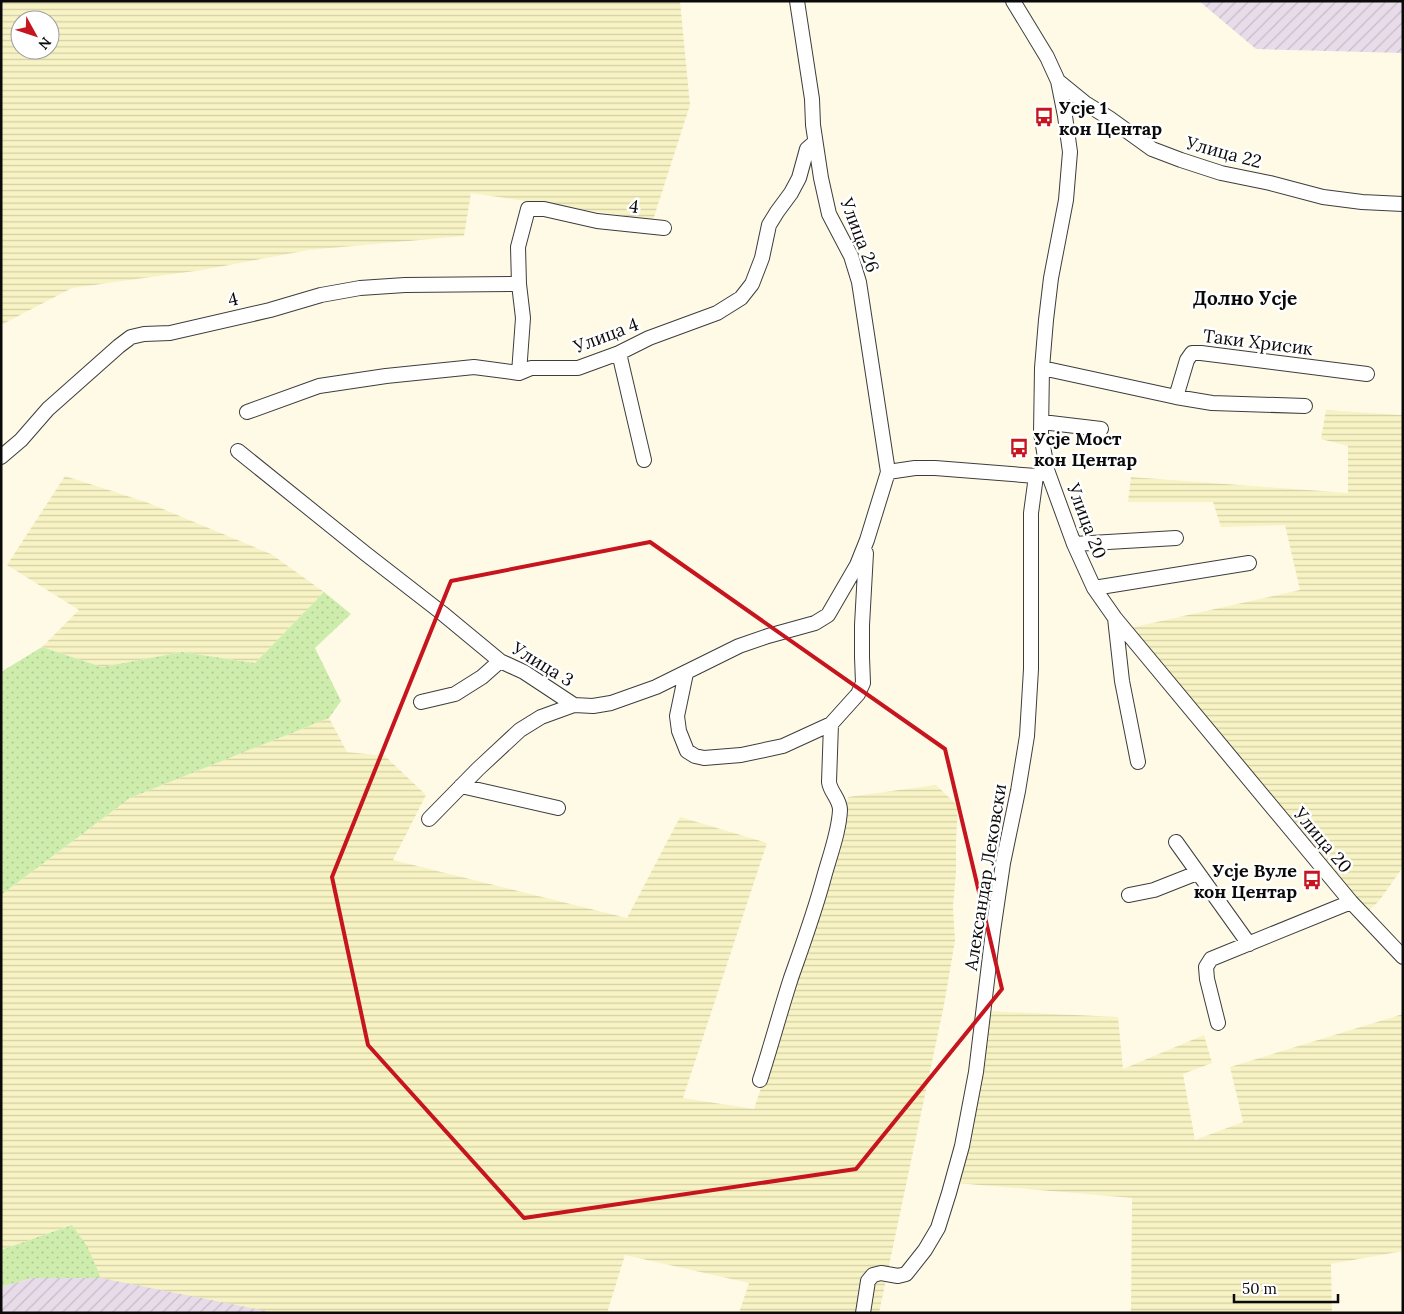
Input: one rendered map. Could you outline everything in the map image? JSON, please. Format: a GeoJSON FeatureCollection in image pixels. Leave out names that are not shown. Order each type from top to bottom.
{"type":"FeatureCollection","features":[{"type":"Feature","properties":{"kind":"street","name":"Улица 26"},"geometry":{"type":"LineString","coordinates":[[797,1],[812,99],[813,125],[821,178],[829,214],[851,256],[860,282],[888,472],[867,540]]}},
{"type":"Feature","properties":{"kind":"street","name":"Улица 20"},"geometry":{"type":"LineString","coordinates":[[1013,1],[1047,57],[1058,81],[1070,152],[1066,200],[1051,278],[1046,320],[1042,368],[1041,473],[1094,588],[1115,618],[1351,902],[1403,957]]}},
{"type":"Feature","properties":{"kind":"street","name":"Улица 22"},"geometry":{"type":"LineString","coordinates":[[1058,81],[1085,103],[1152,149],[1181,160],[1222,173],[1323,197],[1362,202],[1403,204]]}},
{"type":"Feature","properties":{"kind":"street","name":"Улица 4"},"geometry":{"type":"LineString","coordinates":[[247,412],[319,386],[386,376],[474,367],[519,373],[532,368],[578,368],[619,353],[649,338],[717,313],[741,298],[752,284],[762,258],[769,225],[791,193],[799,178],[807,149],[815,142]]}},
{"type":"Feature","properties":{"kind":"street","name":"4"},"geometry":{"type":"LineString","coordinates":[[519,373],[523,318],[519,284],[518,247],[528,209],[544,209],[597,221],[664,228]]}},
{"type":"Feature","properties":{"kind":"street","name":"4"},"geometry":{"type":"LineString","coordinates":[[1,457],[21,440],[48,409],[118,346],[131,337],[144,334],[170,334],[270,310],[321,295],[360,288],[405,285],[519,284]]}},
{"type":"Feature","properties":{"kind":"street"},"geometry":{"type":"LineString","coordinates":[[619,353],[644,460]]}},
{"type":"Feature","properties":{"kind":"street","name":"Таки Хрисик"},"geometry":{"type":"LineString","coordinates":[[1176,398],[1187,360],[1192,354],[1201,353],[1367,374]]}},
{"type":"Feature","properties":{"kind":"street"},"geometry":{"type":"LineString","coordinates":[[1042,368],[1176,398],[1212,402],[1305,406]]}},
{"type":"Feature","properties":{"kind":"street"},"geometry":{"type":"LineString","coordinates":[[1042,422],[1101,429]]}},
{"type":"Feature","properties":{"kind":"street","name":"Улица 3"},"geometry":{"type":"LineString","coordinates":[[238,451],[442,613],[500,662],[524,672],[574,704],[593,706],[611,703],[656,687],[739,646],[822,619],[828,614],[856,565],[867,540]]}},
{"type":"Feature","properties":{"kind":"street"},"geometry":{"type":"LineString","coordinates":[[888,472],[915,468],[935,468],[1041,473]]}},
{"type":"Feature","properties":{"kind":"street","name":"Александар Лековски"},"geometry":{"type":"LineString","coordinates":[[863,1313],[868,1281],[873,1275],[881,1273],[898,1276],[906,1274],[938,1228],[962,1146],[976,1072],[1003,863],[1027,736],[1031,669],[1031,513],[1041,473]]}},
{"type":"Feature","properties":{"kind":"street"},"geometry":{"type":"LineString","coordinates":[[1074,544],[1176,538]]}},
{"type":"Feature","properties":{"kind":"street"},"geometry":{"type":"LineString","coordinates":[[686,672],[677,716],[679,731],[687,751],[695,756],[704,758],[740,755],[783,746],[831,724],[858,694],[863,683],[862,633],[867,540]]}},
{"type":"Feature","properties":{"kind":"street"},"geometry":{"type":"LineString","coordinates":[[1094,588],[1249,563]]}},
{"type":"Feature","properties":{"kind":"street"},"geometry":{"type":"LineString","coordinates":[[1115,618],[1122,681],[1138,762]]}},
{"type":"Feature","properties":{"kind":"street"},"geometry":{"type":"LineString","coordinates":[[420,702],[455,694],[482,677],[500,662]]}},
{"type":"Feature","properties":{"kind":"street"},"geometry":{"type":"LineString","coordinates":[[429,819],[520,730],[542,716],[574,704]]}},
{"type":"Feature","properties":{"kind":"street"},"geometry":{"type":"LineString","coordinates":[[760,1080],[815,910],[839,817],[838,799],[829,786],[831,724]]}},
{"type":"Feature","properties":{"kind":"street"},"geometry":{"type":"LineString","coordinates":[[461,786],[558,808]]}},
{"type":"Feature","properties":{"kind":"street"},"geometry":{"type":"LineString","coordinates":[[1176,842],[1248,944]]}},
{"type":"Feature","properties":{"kind":"street"},"geometry":{"type":"LineString","coordinates":[[1129,895],[1154,890],[1197,872]]}},
{"type":"Feature","properties":{"kind":"street"},"geometry":{"type":"LineString","coordinates":[[1218,1023],[1207,979],[1206,967],[1211,959],[1351,902]]}},
{"type":"Feature","properties":{"kind":"highlighted area"},"geometry":{"type":"Polygon","coordinates":[[[650,542],[945,749],[1002,989],[856,1169],[524,1218],[368,1045],[332,877],[451,581],[650,542]]]}},
{"type":"Feature","properties":{"kind":"shaded area"},"geometry":{"type":"Polygon","coordinates":[[[1,1],[680,1],[690,105],[653,220],[471,193],[464,236],[309,250],[202,270],[72,288],[1,325],[1,1]]]}},
{"type":"Feature","properties":{"kind":"shaded area"},"geometry":{"type":"Polygon","coordinates":[[[1199,1],[1403,1],[1403,53],[1256,49],[1199,1]]]}},
{"type":"Feature","properties":{"kind":"shaded area"},"geometry":{"type":"Polygon","coordinates":[[[1326,410],[1403,415],[1403,867],[1379,901],[1367,912],[1130,628],[1300,590],[1285,525],[1221,527],[1213,502],[1128,502],[1131,477],[1348,493],[1348,446],[1321,439],[1326,410]]]}},
{"type":"Feature","properties":{"kind":"shaded area"},"geometry":{"type":"Polygon","coordinates":[[[65,476],[146,502],[271,554],[324,592],[255,663],[182,652],[102,667],[42,647],[79,610],[7,565],[65,476]]]}},
{"type":"Feature","properties":{"kind":"shaded area"},"geometry":{"type":"Polygon","coordinates":[[[329,718],[347,752],[385,756],[426,795],[393,860],[627,918],[680,817],[767,843],[683,1098],[754,1109],[828,885],[848,797],[936,785],[958,806],[953,907],[955,941],[944,1005],[879,1313],[739,1313],[749,1283],[625,1255],[607,1313],[276,1313],[101,1278],[72,1225],[1,1250],[1,895],[130,798],[329,718]]]}},
{"type":"Feature","properties":{"kind":"shaded area"},"geometry":{"type":"Polygon","coordinates":[[[988,1011],[1118,1017],[1123,1069],[1204,1035],[1212,1063],[1183,1074],[1195,1140],[1243,1122],[1230,1067],[1403,1014],[1403,1251],[1331,1264],[1332,1313],[1131,1313],[1132,1198],[956,1183],[988,1011]]]}},
{"type":"Feature","properties":{"kind":"shaded area"},"geometry":{"type":"Polygon","coordinates":[[[32,1278],[108,1278],[281,1313],[1,1313],[1,1287],[32,1278]]]}},
{"type":"Feature","properties":{"kind":"green space"},"geometry":{"type":"Polygon","coordinates":[[[324,592],[351,614],[315,648],[341,701],[329,718],[130,798],[1,895],[1,672],[42,647],[102,667],[182,652],[255,663],[324,592]]]}},
{"type":"Feature","properties":{"kind":"green space"},"geometry":{"type":"Polygon","coordinates":[[[72,1225],[87,1246],[101,1278],[32,1278],[1,1287],[1,1250],[72,1225]]]}},
{"type":"Feature","properties":{"kind":"place","name":"Усје 1 кон Центар"},"geometry":{"type":"Point","coordinates":[1044,117]}},
{"type":"Feature","properties":{"kind":"place","name":"Усје Мост кон Центар"},"geometry":{"type":"Point","coordinates":[1019,448]}},
{"type":"Feature","properties":{"kind":"place","name":"Усје Вуле кон Центар"},"geometry":{"type":"Point","coordinates":[1312,880]}},
{"type":"Feature","properties":{"kind":"district","name":"Долно Усје"},"geometry":{"type":"Point","coordinates":[1245,298]}}]}
